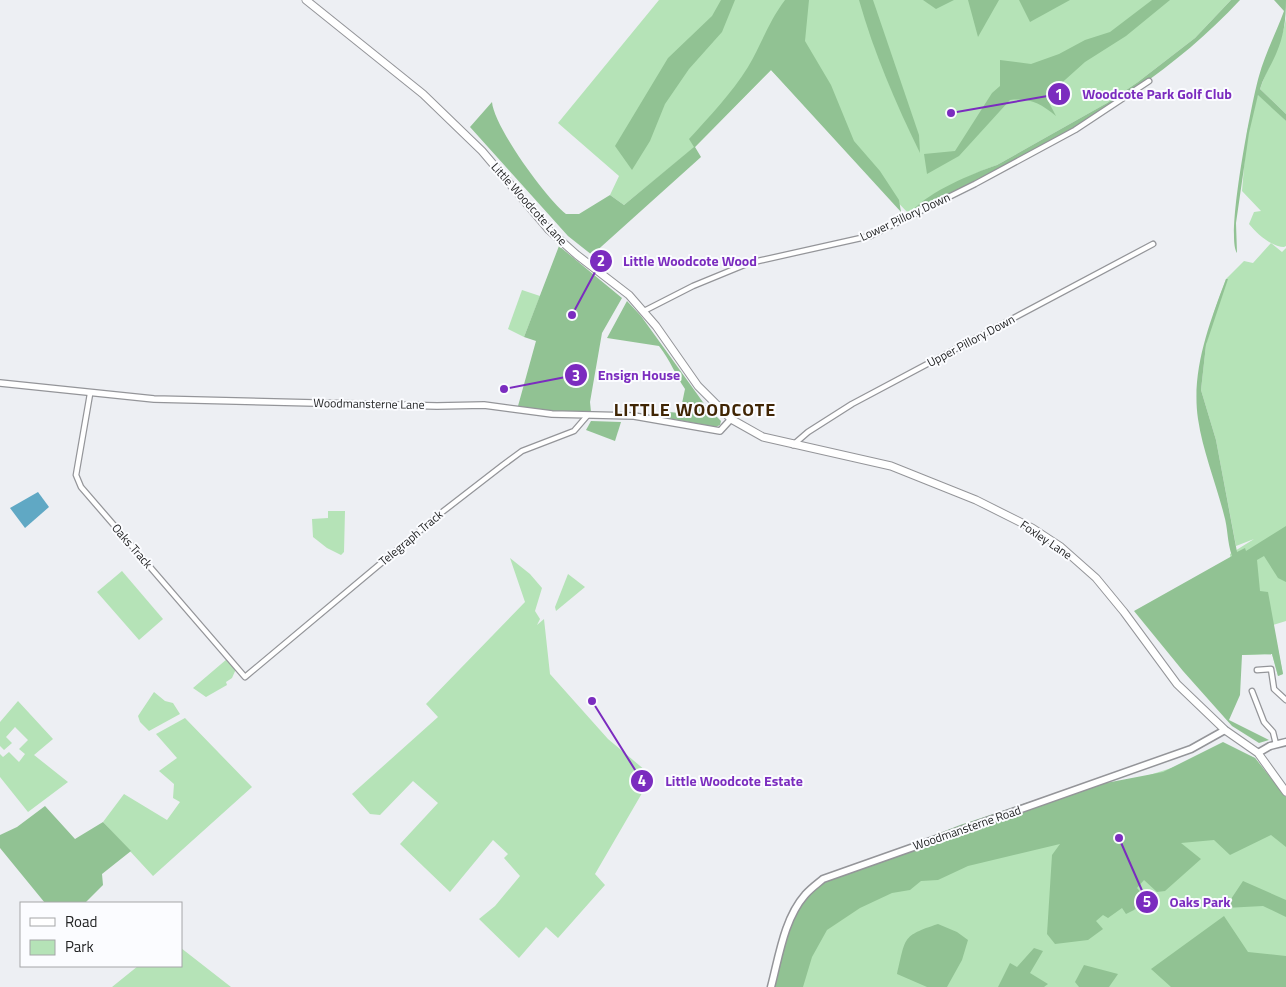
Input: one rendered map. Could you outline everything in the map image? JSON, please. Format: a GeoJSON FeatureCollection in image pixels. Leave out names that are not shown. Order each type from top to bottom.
{"type":"FeatureCollection","features":[{"type":"Feature","properties":{"kind":"main road","name":"Little Woodcote Lane"},"geometry":{"type":"LineString","coordinates":[[306,0],[423,94],[482,151],[550,230],[576,255],[619,286],[644,312],[698,386],[731,419],[763,437]]}},
{"type":"Feature","properties":{"kind":"main road","name":"Foxley Lane"},"geometry":{"type":"LineString","coordinates":[[763,437],[891,466],[976,500],[1032,528],[1061,547],[1096,578],[1124,612],[1177,684],[1225,730],[1258,753],[1286,792]]}},
{"type":"Feature","properties":{"kind":"main road","name":"Woodmansterne Road"},"geometry":{"type":"LineString","coordinates":[[771,987],[784,934],[794,911],[805,895],[823,879],[1191,749],[1225,730]]}},
{"type":"Feature","properties":{"kind":"main road"},"geometry":{"type":"LineString","coordinates":[[1258,753],[1276,744],[1286,742]]}},
{"type":"Feature","properties":{"kind":"street","name":"Lower Pillory Down"},"geometry":{"type":"LineString","coordinates":[[644,312],[692,286],[748,263],[870,236],[975,184],[1075,130],[1149,81]]}},
{"type":"Feature","properties":{"kind":"street","name":"Upper Pillory Down"},"geometry":{"type":"LineString","coordinates":[[793,445],[808,432],[852,404],[1153,244]]}},
{"type":"Feature","properties":{"kind":"street","name":"Woodmansterne Lane"},"geometry":{"type":"LineString","coordinates":[[0,383],[90,394],[179,399],[437,406],[484,405],[552,414],[634,416],[720,431],[731,419]]}},
{"type":"Feature","properties":{"kind":"street","name":"Oaks Track"},"geometry":{"type":"LineString","coordinates":[[90,394],[76,475],[81,487],[245,677]]}},
{"type":"Feature","properties":{"kind":"street","name":"Telegraph Track"},"geometry":{"type":"LineString","coordinates":[[245,677],[440,513],[522,451],[574,431],[587,416]]}},
{"type":"Feature","properties":{"kind":"street"},"geometry":{"type":"LineString","coordinates":[[1257,670],[1271,670],[1274,689],[1286,700]]}},
{"type":"Feature","properties":{"kind":"street"},"geometry":{"type":"LineString","coordinates":[[1252,691],[1264,722],[1273,732],[1276,744]]}},
{"type":"Feature","properties":{"kind":"green space"},"geometry":{"type":"Polygon","coordinates":[[[659,0],[1231,0],[1195,38],[1138,82],[1107,103],[997,165],[973,174],[951,186],[908,213],[771,70],[695,147],[624,205],[610,195],[619,176],[558,123],[659,0]]]}},
{"type":"Feature","properties":{"kind":"green space"},"geometry":{"type":"Polygon","coordinates":[[[721,0],[735,0],[722,32],[689,69],[665,104],[650,141],[632,170],[615,146],[668,58],[712,16],[721,0]]]}},
{"type":"Feature","properties":{"kind":"green space"},"geometry":{"type":"Polygon","coordinates":[[[785,0],[809,0],[805,41],[831,85],[854,141],[880,171],[899,200],[901,212],[771,70],[695,147],[701,157],[592,255],[568,236],[470,127],[492,102],[502,128],[522,161],[546,193],[566,214],[579,214],[610,195],[624,205],[694,147],[689,139],[735,86],[753,59],[774,16],[785,0]]]}},
{"type":"Feature","properties":{"kind":"green space"},"geometry":{"type":"Polygon","coordinates":[[[859,0],[873,0],[919,135],[920,153],[886,78],[859,0]]]}},
{"type":"Feature","properties":{"kind":"green space"},"geometry":{"type":"Polygon","coordinates":[[[923,0],[954,0],[936,9],[923,0]]]}},
{"type":"Feature","properties":{"kind":"green space"},"geometry":{"type":"Polygon","coordinates":[[[968,0],[999,0],[978,37],[968,0]]]}},
{"type":"Feature","properties":{"kind":"green space"},"geometry":{"type":"Polygon","coordinates":[[[1019,0],[1070,0],[1030,22],[1019,0]]]}},
{"type":"Feature","properties":{"kind":"green space"},"geometry":{"type":"Polygon","coordinates":[[[1152,0],[1170,0],[1126,36],[1085,62],[1046,97],[1056,116],[1034,102],[1010,100],[959,156],[927,174],[924,154],[955,151],[992,93],[1000,86],[1000,60],[1031,64],[1059,54],[1085,40],[1110,32],[1152,0]]]}},
{"type":"Feature","properties":{"kind":"green space"},"geometry":{"type":"Polygon","coordinates":[[[1231,0],[1240,0],[1168,66],[1128,95],[1044,146],[912,211],[940,190],[963,178],[997,165],[1107,103],[1138,82],[1195,38],[1231,0]]]}},
{"type":"Feature","properties":{"kind":"green space"},"geometry":{"type":"Polygon","coordinates":[[[1274,0],[1286,0],[1284,27],[1279,47],[1260,89],[1286,114],[1286,121],[1258,95],[1249,133],[1236,223],[1237,253],[1234,242],[1234,222],[1251,112],[1261,68],[1284,11],[1274,0]]]}},
{"type":"Feature","properties":{"kind":"green space"},"geometry":{"type":"Polygon","coordinates":[[[1286,18],[1286,114],[1260,89],[1278,46],[1286,18]]]}},
{"type":"Feature","properties":{"kind":"green space"},"geometry":{"type":"Polygon","coordinates":[[[1258,94],[1286,121],[1286,246],[1284,247],[1275,245],[1265,239],[1249,224],[1254,212],[1261,211],[1242,191],[1247,131],[1258,94]]]}},
{"type":"Feature","properties":{"kind":"green space"},"geometry":{"type":"Polygon","coordinates":[[[1271,243],[1282,252],[1286,248],[1286,621],[1273,625],[1283,674],[1278,676],[1272,654],[1241,655],[1230,554],[1254,539],[1236,546],[1216,440],[1201,390],[1206,345],[1214,312],[1226,279],[1244,261],[1253,263],[1271,243]]]}},
{"type":"Feature","properties":{"kind":"green space"},"geometry":{"type":"Polygon","coordinates":[[[559,246],[622,298],[602,333],[590,402],[591,412],[552,412],[518,406],[536,341],[524,337],[559,246]]]}},
{"type":"Feature","properties":{"kind":"green space"},"geometry":{"type":"Polygon","coordinates":[[[1226,279],[1228,279],[1206,345],[1201,390],[1216,440],[1237,552],[1245,548],[1246,551],[1286,526],[1286,582],[1278,578],[1264,556],[1257,560],[1260,591],[1268,592],[1283,674],[1278,676],[1272,654],[1242,655],[1240,695],[1229,720],[1269,740],[1259,743],[1232,726],[1183,671],[1134,611],[1232,556],[1221,503],[1200,431],[1196,401],[1199,365],[1203,348],[1213,313],[1226,279]]]}},
{"type":"Feature","properties":{"kind":"green space"},"geometry":{"type":"Polygon","coordinates":[[[522,290],[540,296],[524,337],[508,329],[522,290]]]}},
{"type":"Feature","properties":{"kind":"green space"},"geometry":{"type":"Polygon","coordinates":[[[627,301],[641,316],[705,405],[721,421],[720,425],[716,427],[667,418],[669,412],[680,413],[685,389],[659,346],[607,338],[627,301]]]}},
{"type":"Feature","properties":{"kind":"green space"},"geometry":{"type":"Polygon","coordinates":[[[591,421],[621,422],[615,441],[586,430],[591,421]]]}},
{"type":"Feature","properties":{"kind":"green space"},"geometry":{"type":"Polygon","coordinates":[[[328,511],[345,511],[344,552],[341,555],[327,548],[313,537],[312,519],[328,518],[328,511]]]}},
{"type":"Feature","properties":{"kind":"green space"},"geometry":{"type":"Polygon","coordinates":[[[510,558],[530,574],[542,588],[535,611],[540,619],[537,625],[544,619],[550,674],[608,739],[652,776],[595,874],[605,885],[558,938],[546,927],[519,958],[479,919],[495,906],[520,876],[504,858],[508,854],[493,840],[450,892],[400,844],[438,803],[413,781],[380,815],[370,814],[352,794],[438,717],[426,704],[525,602],[510,558]]]}},
{"type":"Feature","properties":{"kind":"green space"},"geometry":{"type":"Polygon","coordinates":[[[122,571],[163,619],[139,640],[97,592],[122,571]]]}},
{"type":"Feature","properties":{"kind":"green space"},"geometry":{"type":"Polygon","coordinates":[[[568,574],[585,587],[556,611],[555,607],[568,574]]]}},
{"type":"Feature","properties":{"kind":"green space"},"geometry":{"type":"Polygon","coordinates":[[[227,659],[236,669],[232,678],[226,682],[227,685],[206,697],[193,688],[227,659]]]}},
{"type":"Feature","properties":{"kind":"green space"},"geometry":{"type":"Polygon","coordinates":[[[154,692],[165,701],[173,703],[180,714],[149,731],[140,722],[138,716],[154,692]]]}},
{"type":"Feature","properties":{"kind":"green space"},"geometry":{"type":"Polygon","coordinates":[[[18,701],[53,739],[34,755],[68,782],[28,812],[0,777],[0,754],[3,757],[9,752],[19,762],[25,754],[19,749],[28,740],[15,727],[6,737],[12,743],[4,750],[0,746],[0,722],[18,701]]]}},
{"type":"Feature","properties":{"kind":"green space"},"geometry":{"type":"Polygon","coordinates":[[[185,718],[252,787],[153,876],[103,822],[124,794],[167,820],[180,802],[173,798],[174,784],[159,771],[177,758],[156,734],[185,718]]]}},
{"type":"Feature","properties":{"kind":"green space"},"geometry":{"type":"Polygon","coordinates":[[[1223,742],[1255,758],[1286,797],[1286,847],[1271,835],[1230,855],[1214,840],[1181,843],[1201,859],[1165,891],[1157,892],[1144,880],[1137,888],[1146,898],[1134,910],[1126,914],[1122,908],[1108,918],[1103,915],[1096,921],[1103,929],[1088,940],[1055,944],[1047,934],[1052,855],[1060,844],[968,866],[938,880],[921,881],[910,890],[892,893],[860,908],[827,930],[812,957],[803,987],[771,987],[795,911],[823,879],[960,825],[1059,792],[1163,772],[1223,742]]]}},
{"type":"Feature","properties":{"kind":"green space"},"geometry":{"type":"Polygon","coordinates":[[[1231,749],[1255,758],[1286,797],[1286,987],[771,987],[823,879],[1231,749]]]}},
{"type":"Feature","properties":{"kind":"green space"},"geometry":{"type":"Polygon","coordinates":[[[45,806],[75,839],[103,822],[131,851],[102,874],[103,885],[86,902],[44,902],[0,848],[0,835],[17,827],[45,806]]]}},
{"type":"Feature","properties":{"kind":"green space"},"geometry":{"type":"Polygon","coordinates":[[[1243,881],[1286,900],[1286,917],[1263,906],[1225,908],[1243,881]]]}},
{"type":"Feature","properties":{"kind":"green space"},"geometry":{"type":"Polygon","coordinates":[[[1224,916],[1248,952],[1286,956],[1286,987],[1171,987],[1151,969],[1224,916]]]}},
{"type":"Feature","properties":{"kind":"green space"},"geometry":{"type":"Polygon","coordinates":[[[938,924],[957,932],[968,940],[962,960],[947,987],[927,987],[897,974],[907,940],[917,932],[938,924]]]}},
{"type":"Feature","properties":{"kind":"green space"},"geometry":{"type":"Polygon","coordinates":[[[1034,948],[1043,951],[1030,973],[1048,984],[1044,987],[998,987],[1010,963],[1017,967],[1034,948]]]}},
{"type":"Feature","properties":{"kind":"green space"},"geometry":{"type":"Polygon","coordinates":[[[182,949],[231,987],[112,987],[137,967],[182,967],[182,949]]]}},
{"type":"Feature","properties":{"kind":"green space"},"geometry":{"type":"Polygon","coordinates":[[[1084,965],[1118,974],[1109,987],[1079,987],[1075,982],[1084,965]]]}},
{"type":"Feature","properties":{"kind":"water"},"geometry":{"type":"Polygon","coordinates":[[[38,492],[49,507],[25,528],[10,508],[38,492]]]}},
{"type":"Feature","properties":{"kind":"place","name":"Woodcote Park Golf Club"},"geometry":{"type":"Point","coordinates":[951,113]}},
{"type":"Feature","properties":{"kind":"place","name":"Little Woodcote Wood"},"geometry":{"type":"Point","coordinates":[572,315]}},
{"type":"Feature","properties":{"kind":"place","name":"Ensign House"},"geometry":{"type":"Point","coordinates":[504,389]}},
{"type":"Feature","properties":{"kind":"place","name":"Little Woodcote Estate"},"geometry":{"type":"Point","coordinates":[592,701]}},
{"type":"Feature","properties":{"kind":"place","name":"Oaks Park"},"geometry":{"type":"Point","coordinates":[1119,838]}},
{"type":"Feature","properties":{"kind":"district","name":"LITTLE WOODCOTE"},"geometry":{"type":"Point","coordinates":[695,410]}}]}
